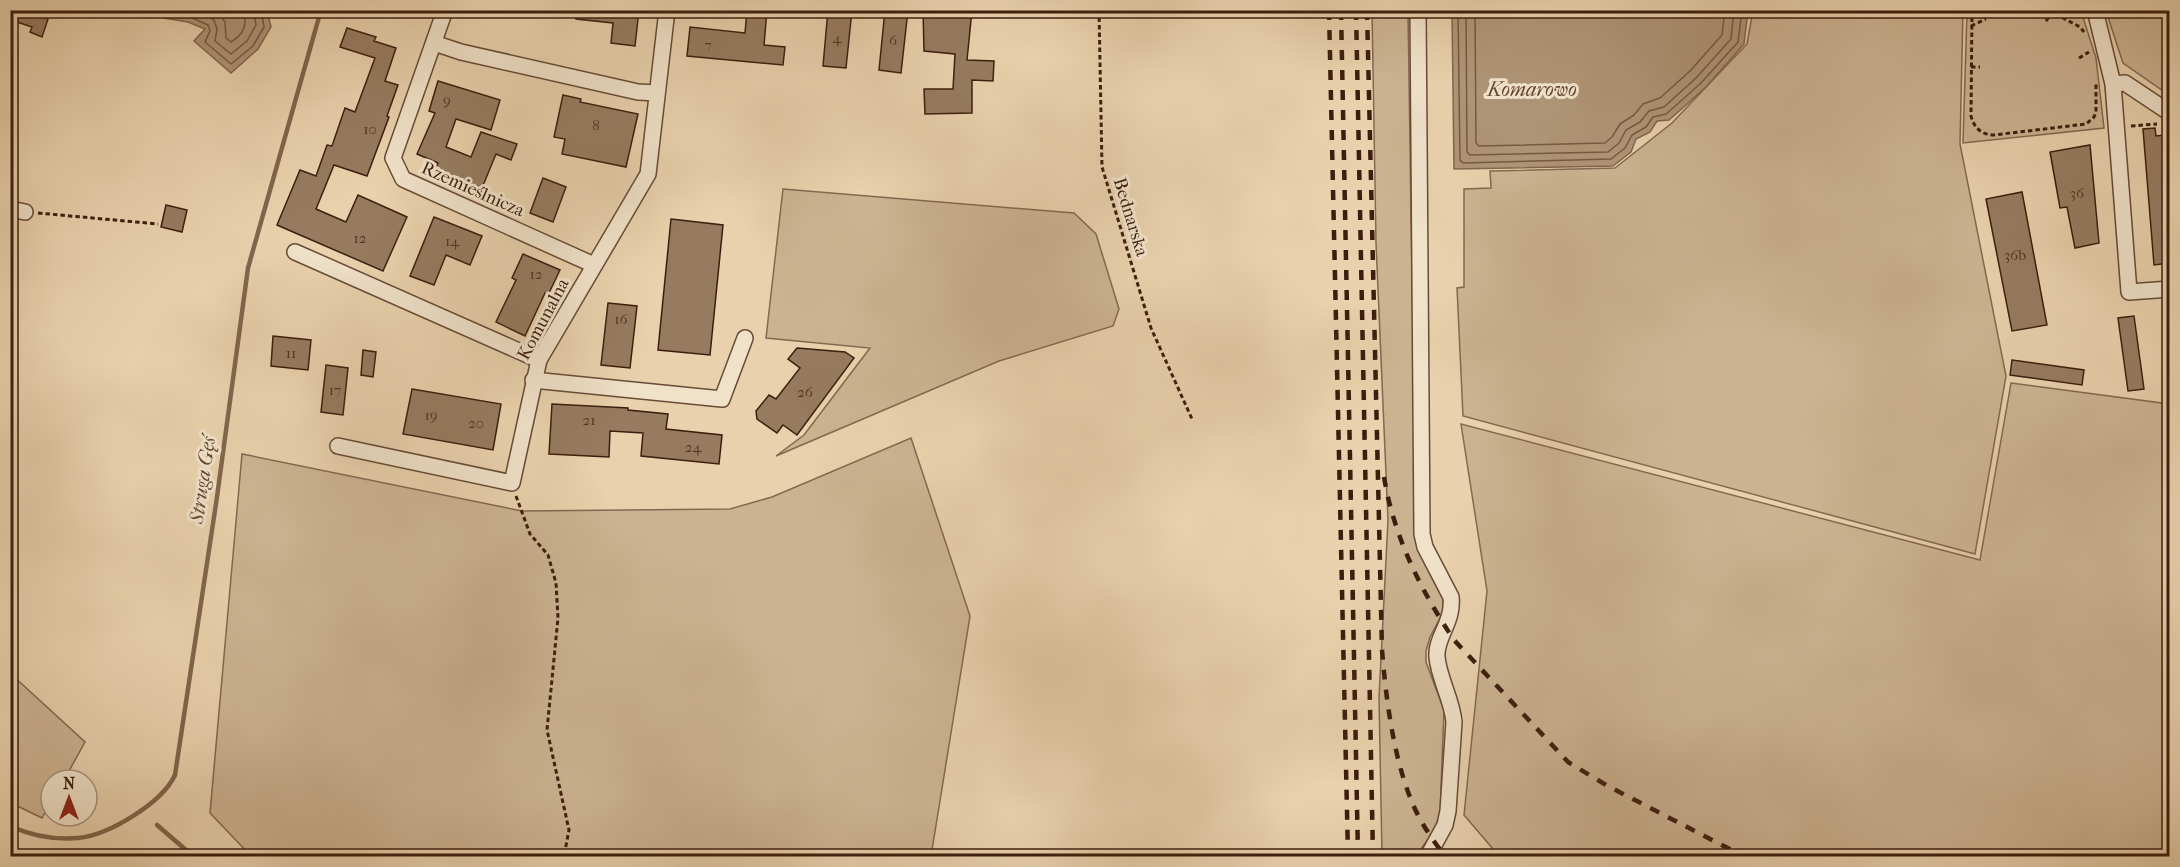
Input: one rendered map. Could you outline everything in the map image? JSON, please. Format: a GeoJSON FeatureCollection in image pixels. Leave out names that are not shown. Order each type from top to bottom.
{"type":"FeatureCollection","features":[{"type":"Feature","properties":{"kind":"street","name":"Rzemieślnicza"},"geometry":{"type":"LineString","coordinates":[[445,10],[393,158],[403,179],[594,265]]}},
{"type":"Feature","properties":{"kind":"street","name":"Komunalna"},"geometry":{"type":"LineString","coordinates":[[512,483],[539,360],[648,174],[667,10]]}},
{"type":"Feature","properties":{"kind":"street"},"geometry":{"type":"LineString","coordinates":[[1418,10],[1422,534],[1425,547],[1451,597],[1450,618],[1436,655],[1453,709],[1454,722],[1448,812],[1445,825],[1428,856]]}},
{"type":"Feature","properties":{"kind":"street"},"geometry":{"type":"LineString","coordinates":[[2095,10],[2113,84],[2129,292],[2169,289]]}},
{"type":"Feature","properties":{"kind":"street"},"geometry":{"type":"LineString","coordinates":[[434,44],[638,92],[657,93]]}},
{"type":"Feature","properties":{"kind":"street"},"geometry":{"type":"LineString","coordinates":[[2113,84],[2126,83],[2166,118]]}},
{"type":"Feature","properties":{"kind":"street"},"geometry":{"type":"LineString","coordinates":[[295,252],[539,360]]}},
{"type":"Feature","properties":{"kind":"street"},"geometry":{"type":"LineString","coordinates":[[533,380],[722,399],[745,338]]}},
{"type":"Feature","properties":{"kind":"street"},"geometry":{"type":"LineString","coordinates":[[338,446],[512,483]]}},
{"type":"Feature","properties":{"kind":"path","name":"Bednarska"},"geometry":{"type":"LineString","coordinates":[[1099,10],[1102,167],[1151,328],[1192,419]]}},
{"type":"Feature","properties":{"kind":"path"},"geometry":{"type":"LineString","coordinates":[[1972,10],[1971,116],[1979,130],[1988,135],[2086,124],[2096,112],[2095,77]]}},
{"type":"Feature","properties":{"kind":"path"},"geometry":{"type":"LineString","coordinates":[[2046,21],[2054,10]]}},
{"type":"Feature","properties":{"kind":"path"},"geometry":{"type":"LineString","coordinates":[[2060,10],[2063,18],[2080,27],[2086,39]]}},
{"type":"Feature","properties":{"kind":"path"},"geometry":{"type":"LineString","coordinates":[[1971,26],[1986,20]]}},
{"type":"Feature","properties":{"kind":"path"},"geometry":{"type":"LineString","coordinates":[[2088,46],[2092,62]]}},
{"type":"Feature","properties":{"kind":"path"},"geometry":{"type":"LineString","coordinates":[[2079,58],[2089,52]]}},
{"type":"Feature","properties":{"kind":"path"},"geometry":{"type":"LineString","coordinates":[[1971,67],[1980,67]]}},
{"type":"Feature","properties":{"kind":"path"},"geometry":{"type":"LineString","coordinates":[[2117,127],[2166,118]]}},
{"type":"Feature","properties":{"kind":"path"},"geometry":{"type":"LineString","coordinates":[[18,211],[158,224]]}},
{"type":"Feature","properties":{"kind":"path"},"geometry":{"type":"LineString","coordinates":[[512,483],[530,534],[548,555],[556,583],[558,618],[547,730],[569,830],[564,856]]}},
{"type":"Feature","properties":{"kind":"shaded area"},"geometry":{"type":"Polygon","coordinates":[[[1753,10],[1963,11],[1960,144],[2006,376],[1975,554],[1463,416],[1457,288],[1464,287],[1464,189],[1491,188],[1490,171],[1615,168],[1672,123],[1747,44],[1753,10]]]}},
{"type":"Feature","properties":{"kind":"shaded area"},"geometry":{"type":"Polygon","coordinates":[[[1372,11],[1408,11],[1416,543],[1443,598],[1443,613],[1430,637],[1426,651],[1426,662],[1444,710],[1440,815],[1433,832],[1416,856],[1382,856],[1379,698],[1388,520],[1376,243],[1372,11]]]}},
{"type":"Feature","properties":{"kind":"shaded area"},"geometry":{"type":"Polygon","coordinates":[[[1967,11],[2081,11],[2096,58],[2104,128],[1963,143],[1967,11]]]}},
{"type":"Feature","properties":{"kind":"shaded area"},"geometry":{"type":"Polygon","coordinates":[[[2106,11],[2169,11],[2169,95],[2123,63],[2106,11]]]}},
{"type":"Feature","properties":{"kind":"shaded area"},"geometry":{"type":"Polygon","coordinates":[[[783,189],[1074,213],[1096,234],[1119,309],[1113,326],[999,361],[776,456],[804,435],[870,348],[766,338],[783,189]]]}},
{"type":"Feature","properties":{"kind":"shaded area"},"geometry":{"type":"Polygon","coordinates":[[[2011,383],[2169,404],[2169,856],[1499,856],[1464,815],[1487,591],[1461,424],[1980,560],[2011,383]]]}},
{"type":"Feature","properties":{"kind":"shaded area"},"geometry":{"type":"Polygon","coordinates":[[[911,438],[970,616],[931,856],[251,856],[210,813],[242,454],[522,511],[730,509],[772,497],[911,438]]]}},
{"type":"Feature","properties":{"kind":"shaded area"},"geometry":{"type":"Polygon","coordinates":[[[11,674],[85,742],[71,768],[39,768],[39,817],[11,803],[11,674]]]}},
{"type":"Feature","properties":{"kind":"water","name":"Komarowo"},"geometry":{"type":"Polygon","coordinates":[[[1452,10],[1748,11],[1744,44],[1706,87],[1669,120],[1657,121],[1650,132],[1636,139],[1631,152],[1613,166],[1454,169],[1452,10]]]}},
{"type":"Feature","properties":{"kind":"water"},"geometry":{"type":"Polygon","coordinates":[[[162,11],[267,11],[271,27],[258,49],[231,73],[194,41],[205,29],[188,22],[164,18],[162,11]]]}},
{"type":"Feature","properties":{"kind":"building"},"geometry":{"type":"Polygon","coordinates":[[[21,10],[48,19],[42,37],[30,32],[32,27],[17,22],[21,10]]]}},
{"type":"Feature","properties":{"kind":"building"},"geometry":{"type":"Polygon","coordinates":[[[576,10],[639,10],[635,46],[611,43],[613,23],[576,19],[576,10]]]}},
{"type":"Feature","properties":{"kind":"building"},"geometry":{"type":"Polygon","coordinates":[[[747,10],[767,10],[764,45],[785,47],[783,65],[687,56],[690,27],[745,33],[747,10]]]}},
{"type":"Feature","properties":{"kind":"building"},"geometry":{"type":"Polygon","coordinates":[[[828,10],[852,10],[846,68],[823,66],[828,10]]]}},
{"type":"Feature","properties":{"kind":"building"},"geometry":{"type":"Polygon","coordinates":[[[885,10],[908,10],[901,73],[879,70],[885,10]]]}},
{"type":"Feature","properties":{"kind":"building"},"geometry":{"type":"Polygon","coordinates":[[[923,10],[972,10],[967,60],[994,61],[993,81],[972,80],[972,113],[925,114],[924,89],[953,89],[955,54],[924,51],[923,10]]]}},
{"type":"Feature","properties":{"kind":"building"},"geometry":{"type":"Polygon","coordinates":[[[347,28],[376,37],[374,41],[396,48],[385,81],[398,85],[367,176],[334,165],[316,209],[346,222],[358,195],[407,217],[383,271],[277,225],[300,170],[316,176],[327,145],[332,146],[345,108],[355,112],[375,58],[340,47],[347,28]]]}},
{"type":"Feature","properties":{"kind":"building"},"geometry":{"type":"Polygon","coordinates":[[[438,81],[500,100],[491,130],[456,119],[446,147],[471,157],[481,132],[517,144],[511,160],[496,154],[482,188],[436,168],[438,163],[417,154],[435,113],[429,111],[438,81]]]}},
{"type":"Feature","properties":{"kind":"building"},"geometry":{"type":"Polygon","coordinates":[[[563,95],[581,99],[580,102],[638,114],[626,167],[562,154],[565,139],[554,137],[563,95]]]}},
{"type":"Feature","properties":{"kind":"building"},"geometry":{"type":"Polygon","coordinates":[[[2155,128],[2156,136],[2165,135],[2166,141],[2169,141],[2169,263],[2154,265],[2143,129],[2155,128]]]}},
{"type":"Feature","properties":{"kind":"building"},"geometry":{"type":"Polygon","coordinates":[[[2090,145],[2099,243],[2075,248],[2067,207],[2060,208],[2050,152],[2090,145]]]}},
{"type":"Feature","properties":{"kind":"building"},"geometry":{"type":"Polygon","coordinates":[[[543,178],[566,187],[553,222],[530,213],[543,178]]]}},
{"type":"Feature","properties":{"kind":"building"},"geometry":{"type":"Polygon","coordinates":[[[2022,192],[2047,325],[2012,331],[1986,199],[2022,192]]]}},
{"type":"Feature","properties":{"kind":"building"},"geometry":{"type":"Polygon","coordinates":[[[166,205],[187,210],[182,232],[161,227],[166,205]]]}},
{"type":"Feature","properties":{"kind":"building"},"geometry":{"type":"Polygon","coordinates":[[[434,217],[482,236],[470,265],[446,255],[434,285],[410,276],[434,217]]]}},
{"type":"Feature","properties":{"kind":"building"},"geometry":{"type":"Polygon","coordinates":[[[671,219],[723,225],[710,355],[658,350],[671,219]]]}},
{"type":"Feature","properties":{"kind":"building"},"geometry":{"type":"Polygon","coordinates":[[[523,254],[560,270],[548,295],[545,293],[525,336],[496,322],[516,280],[512,278],[523,254]]]}},
{"type":"Feature","properties":{"kind":"building"},"geometry":{"type":"Polygon","coordinates":[[[608,303],[637,306],[630,368],[601,365],[608,303]]]}},
{"type":"Feature","properties":{"kind":"building"},"geometry":{"type":"Polygon","coordinates":[[[2134,316],[2144,389],[2128,391],[2118,318],[2134,316]]]}},
{"type":"Feature","properties":{"kind":"building"},"geometry":{"type":"Polygon","coordinates":[[[273,336],[311,340],[308,370],[271,366],[273,336]]]}},
{"type":"Feature","properties":{"kind":"building"},"geometry":{"type":"Polygon","coordinates":[[[797,348],[845,352],[854,358],[797,435],[783,425],[777,433],[757,419],[756,411],[769,395],[776,399],[800,368],[788,359],[797,348]]]}},
{"type":"Feature","properties":{"kind":"building"},"geometry":{"type":"Polygon","coordinates":[[[363,350],[376,352],[373,377],[361,375],[363,350]]]}},
{"type":"Feature","properties":{"kind":"building"},"geometry":{"type":"Polygon","coordinates":[[[2012,360],[2084,370],[2082,385],[2010,375],[2012,360]]]}},
{"type":"Feature","properties":{"kind":"building"},"geometry":{"type":"Polygon","coordinates":[[[326,365],[348,368],[343,415],[321,412],[326,365]]]}},
{"type":"Feature","properties":{"kind":"building"},"geometry":{"type":"Polygon","coordinates":[[[412,389],[501,404],[493,450],[403,434],[412,389]]]}},
{"type":"Feature","properties":{"kind":"building"},"geometry":{"type":"Polygon","coordinates":[[[552,404],[628,408],[628,410],[668,414],[666,429],[722,435],[719,464],[641,456],[643,433],[610,431],[609,457],[549,454],[552,404]]]}},
{"type":"Feature","properties":{"kind":"waterway","name":"Struga Gęś"},"geometry":{"type":"LineString","coordinates":[[10,826],[52,838],[91,836],[119,824],[147,806],[159,796],[175,775],[217,497],[248,268],[321,10]]}},
{"type":"Feature","properties":{"kind":"waterway"},"geometry":{"type":"LineString","coordinates":[[157,825],[193,856]]}},
{"type":"Feature","properties":{"kind":"railway"},"geometry":{"type":"LineString","coordinates":[[1329,10],[1348,856]]}},
{"type":"Feature","properties":{"kind":"railway"},"geometry":{"type":"LineString","coordinates":[[1341,10],[1358,856]]}},
{"type":"Feature","properties":{"kind":"railway"},"geometry":{"type":"LineString","coordinates":[[1356,10],[1373,856]]}},
{"type":"Feature","properties":{"kind":"railway"},"geometry":{"type":"LineString","coordinates":[[1367,10],[1382,650],[1392,731],[1402,772],[1415,809],[1445,856]]}},
{"type":"Feature","properties":{"kind":"railway"},"geometry":{"type":"LineString","coordinates":[[1384,477],[1394,521],[1410,562],[1454,640],[1568,762],[1606,785],[1743,856]]}}]}
